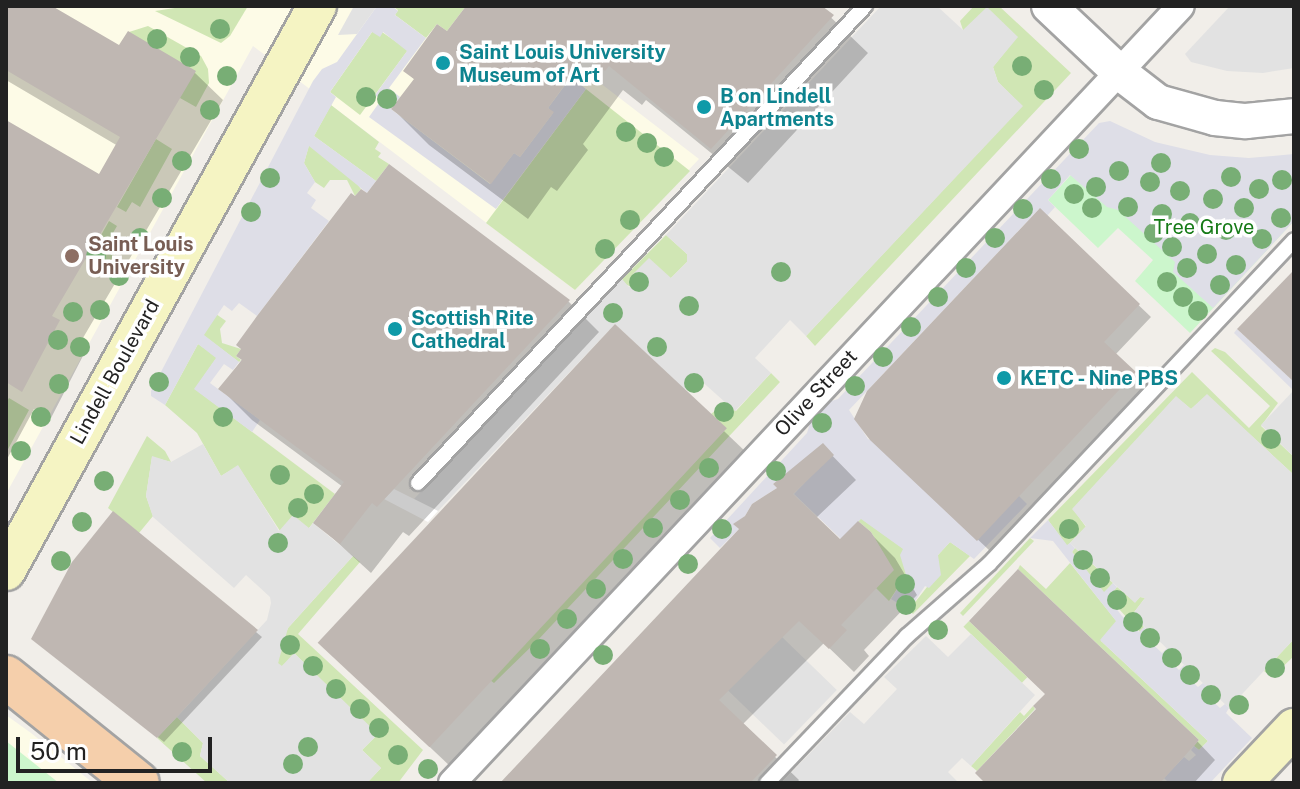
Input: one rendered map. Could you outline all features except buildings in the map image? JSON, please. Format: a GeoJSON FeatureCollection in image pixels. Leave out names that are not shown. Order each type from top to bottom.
{"type":"FeatureCollection","features":[{"type":"Feature","properties":{"kind":"main road","name":"Lindell Boulevard"},"geometry":{"type":"LineString","coordinates":[[6,571],[317,6]]}},
{"type":"Feature","properties":{"kind":"main road"},"geometry":{"type":"LineString","coordinates":[[6,677],[138,783]]}},
{"type":"Feature","properties":{"kind":"main road"},"geometry":{"type":"LineString","coordinates":[[1242,783],[1294,728]]}},
{"type":"Feature","properties":{"kind":"street"},"geometry":{"type":"LineString","coordinates":[[1049,6],[1119,72],[1158,102],[1191,114],[1246,121],[1294,116]]}},
{"type":"Feature","properties":{"kind":"street","name":"Olive Street"},"geometry":{"type":"LineString","coordinates":[[452,783],[1181,6]]}},
{"type":"Feature","properties":{"kind":"lane"},"geometry":{"type":"LineString","coordinates":[[418,483],[865,6]]}},
{"type":"Feature","properties":{"kind":"lane"},"geometry":{"type":"LineString","coordinates":[[767,783],[907,636],[989,564],[1294,240]]}},
{"type":"Feature","properties":{"kind":"shaded area","name":"Saint Louis University"},"geometry":{"type":"Polygon","coordinates":[[[6,6],[500,6],[699,159],[575,290],[253,46],[6,494],[6,6]]]}},
{"type":"Feature","properties":{"kind":"shaded area"},"geometry":{"type":"Polygon","coordinates":[[[354,6],[377,6],[357,34],[338,35],[354,6]]]}},
{"type":"Feature","properties":{"kind":"shaded area"},"geometry":{"type":"Polygon","coordinates":[[[377,6],[392,6],[398,11],[395,15],[426,38],[389,88],[400,97],[391,109],[490,184],[514,153],[520,157],[553,113],[548,108],[571,77],[586,89],[496,209],[369,117],[381,100],[375,95],[407,51],[383,32],[380,37],[372,32],[330,92],[336,97],[314,136],[376,181],[367,193],[309,146],[304,163],[315,182],[307,193],[316,200],[311,208],[329,221],[257,316],[239,303],[232,311],[224,305],[204,335],[239,362],[233,370],[224,364],[210,383],[260,420],[252,432],[194,389],[216,358],[198,344],[165,405],[151,396],[151,391],[313,81],[322,69],[337,62],[377,6]]]}},
{"type":"Feature","properties":{"kind":"shaded area"},"geometry":{"type":"Polygon","coordinates":[[[881,6],[937,6],[963,30],[987,7],[1018,37],[993,67],[998,82],[1023,106],[806,336],[790,320],[755,358],[771,373],[735,411],[698,378],[684,390],[615,324],[438,511],[414,499],[622,279],[629,287],[646,284],[647,279],[632,275],[649,258],[671,278],[687,262],[687,254],[666,235],[881,6]]]}},
{"type":"Feature","properties":{"kind":"shaded area"},"geometry":{"type":"Polygon","coordinates":[[[1230,6],[1294,6],[1294,68],[1263,73],[1227,71],[1191,62],[1185,54],[1230,6]]]}},
{"type":"Feature","properties":{"kind":"shaded area"},"geometry":{"type":"Polygon","coordinates":[[[1110,121],[1155,142],[1210,155],[1249,158],[1294,154],[1294,221],[1213,308],[1173,272],[1175,262],[1118,210],[1107,207],[1070,175],[1048,200],[1055,207],[1047,216],[1039,209],[849,410],[868,439],[1019,496],[1027,504],[974,559],[950,542],[938,555],[941,575],[929,588],[925,586],[909,610],[891,599],[906,575],[900,555],[903,549],[861,519],[841,539],[794,494],[814,473],[801,462],[773,484],[777,488],[752,504],[745,516],[734,524],[739,529],[720,548],[710,538],[807,433],[812,416],[825,403],[838,399],[1099,123],[1110,121]]]}},
{"type":"Feature","properties":{"kind":"shaded area"},"geometry":{"type":"Polygon","coordinates":[[[1237,329],[1294,382],[1294,391],[1234,333],[1237,329]]]}},
{"type":"Feature","properties":{"kind":"shaded area"},"geometry":{"type":"Polygon","coordinates":[[[1294,390],[1294,457],[1261,425],[1294,390]]]}},
{"type":"Feature","properties":{"kind":"shaded area"},"geometry":{"type":"Polygon","coordinates":[[[1207,394],[1294,475],[1294,639],[1229,708],[1132,615],[1145,598],[1140,597],[1135,603],[1070,543],[1086,526],[1072,509],[1176,396],[1191,409],[1207,394]]]}},
{"type":"Feature","properties":{"kind":"shaded area"},"geometry":{"type":"Polygon","coordinates":[[[203,444],[221,476],[238,465],[279,531],[293,515],[309,528],[313,523],[353,556],[288,628],[278,663],[282,666],[294,653],[378,734],[362,750],[381,768],[367,783],[230,783],[200,756],[203,743],[177,717],[267,620],[271,603],[270,597],[246,575],[234,588],[153,517],[146,496],[152,456],[171,462],[203,444]]]}},
{"type":"Feature","properties":{"kind":"shaded area"},"geometry":{"type":"Polygon","coordinates":[[[1048,520],[1067,545],[1070,543],[1075,548],[1072,552],[1104,592],[1113,583],[1117,587],[1108,598],[1122,616],[1139,632],[1144,627],[1149,632],[1145,637],[1162,653],[1167,648],[1172,653],[1167,658],[1179,670],[1184,665],[1188,669],[1184,674],[1198,687],[1203,683],[1210,689],[1206,695],[1220,708],[1225,704],[1229,708],[1226,713],[1252,738],[1210,783],[1169,783],[1164,778],[1184,757],[1189,761],[1196,755],[1191,750],[1194,746],[1199,750],[1208,741],[1100,640],[1116,621],[1053,541],[1030,538],[1048,520]]]}},
{"type":"Feature","properties":{"kind":"shaded area"},"geometry":{"type":"Polygon","coordinates":[[[971,634],[1035,695],[971,766],[962,758],[948,772],[959,783],[782,782],[850,712],[864,724],[897,689],[884,677],[926,636],[948,657],[971,634]]]}},
{"type":"Feature","properties":{"kind":"shaded area"},"geometry":{"type":"Polygon","coordinates":[[[780,635],[837,690],[784,745],[727,690],[780,635]]]}},
{"type":"Feature","properties":{"kind":"shaded area"},"geometry":{"type":"Polygon","coordinates":[[[6,715],[31,733],[93,783],[6,783],[6,715]]]}},
{"type":"Feature","properties":{"kind":"green space"},"geometry":{"type":"Polygon","coordinates":[[[188,6],[248,6],[230,36],[221,43],[155,11],[188,6]]]}},
{"type":"Feature","properties":{"kind":"green space"},"geometry":{"type":"Polygon","coordinates":[[[392,6],[466,6],[447,31],[437,24],[426,38],[395,15],[398,10],[392,6]]]}},
{"type":"Feature","properties":{"kind":"green space"},"geometry":{"type":"Polygon","coordinates":[[[974,6],[999,6],[1071,73],[815,346],[806,336],[1022,106],[998,82],[993,67],[1017,37],[963,30],[960,21],[974,6]]]}},
{"type":"Feature","properties":{"kind":"green space"},"geometry":{"type":"Polygon","coordinates":[[[148,26],[201,56],[208,69],[209,83],[196,107],[180,98],[129,32],[148,26]]]}},
{"type":"Feature","properties":{"kind":"green space"},"geometry":{"type":"Polygon","coordinates":[[[372,32],[382,32],[408,50],[360,115],[330,92],[372,32]]]}},
{"type":"Feature","properties":{"kind":"green space"},"geometry":{"type":"Polygon","coordinates":[[[586,89],[690,171],[575,290],[486,223],[586,89]]]}},
{"type":"Feature","properties":{"kind":"green space"},"geometry":{"type":"Polygon","coordinates":[[[331,105],[379,142],[375,149],[381,153],[378,157],[389,164],[376,181],[314,136],[331,105]]]}},
{"type":"Feature","properties":{"kind":"green space","name":"Tree Grove"},"geometry":{"type":"Polygon","coordinates":[[[1111,131],[1294,221],[1190,333],[1135,281],[1153,260],[1118,228],[1098,248],[1048,200],[1111,131]]]}},
{"type":"Feature","properties":{"kind":"green space"},"geometry":{"type":"Polygon","coordinates":[[[156,139],[172,149],[140,207],[132,202],[126,212],[117,207],[156,139]]]}},
{"type":"Feature","properties":{"kind":"green space"},"geometry":{"type":"Polygon","coordinates":[[[309,145],[353,179],[361,189],[355,196],[347,180],[330,180],[324,188],[315,182],[304,163],[309,145]]]}},
{"type":"Feature","properties":{"kind":"green space"},"geometry":{"type":"Polygon","coordinates":[[[109,221],[117,226],[110,238],[120,243],[102,277],[94,272],[92,263],[67,248],[75,235],[95,246],[109,221]]]}},
{"type":"Feature","properties":{"kind":"green space"},"geometry":{"type":"Polygon","coordinates":[[[666,235],[687,254],[687,262],[671,278],[633,275],[648,281],[635,288],[624,284],[622,279],[666,235]]]}},
{"type":"Feature","properties":{"kind":"green space"},"geometry":{"type":"Polygon","coordinates":[[[216,314],[226,321],[220,329],[222,343],[241,349],[236,356],[241,360],[239,362],[203,335],[216,314]]]}},
{"type":"Feature","properties":{"kind":"green space"},"geometry":{"type":"Polygon","coordinates":[[[198,344],[217,357],[195,389],[335,494],[309,528],[280,531],[238,466],[221,476],[197,433],[165,405],[198,344]]]}},
{"type":"Feature","properties":{"kind":"green space"},"geometry":{"type":"Polygon","coordinates":[[[1215,348],[1225,352],[1278,403],[1261,426],[1294,457],[1294,475],[1207,395],[1191,409],[1176,397],[1073,509],[1086,527],[1067,546],[1048,520],[1192,372],[1249,428],[1270,406],[1211,351],[1215,348]]]}},
{"type":"Feature","properties":{"kind":"green space"},"geometry":{"type":"Polygon","coordinates":[[[771,373],[780,382],[537,641],[494,683],[490,680],[725,430],[710,415],[725,402],[736,411],[771,373]]]}},
{"type":"Feature","properties":{"kind":"green space"},"geometry":{"type":"Polygon","coordinates":[[[9,398],[29,410],[6,453],[6,403],[9,398]]]}},
{"type":"Feature","properties":{"kind":"green space"},"geometry":{"type":"Polygon","coordinates":[[[147,436],[165,451],[171,462],[152,457],[146,496],[153,516],[139,533],[108,508],[147,436]]]}},
{"type":"Feature","properties":{"kind":"green space"},"geometry":{"type":"Polygon","coordinates":[[[861,518],[904,549],[907,574],[889,601],[876,588],[893,570],[871,532],[858,521],[861,518]]]}},
{"type":"Feature","properties":{"kind":"green space"},"geometry":{"type":"Polygon","coordinates":[[[1030,538],[1034,541],[963,616],[960,613],[1030,538]]]}},
{"type":"Feature","properties":{"kind":"green space"},"geometry":{"type":"Polygon","coordinates":[[[950,542],[970,556],[913,614],[909,610],[938,573],[938,555],[950,542]]]}},
{"type":"Feature","properties":{"kind":"green space"},"geometry":{"type":"Polygon","coordinates":[[[1075,548],[1113,583],[1104,593],[1072,552],[1075,548]]]}},
{"type":"Feature","properties":{"kind":"green space"},"geometry":{"type":"Polygon","coordinates":[[[353,556],[360,562],[298,634],[423,750],[398,783],[367,783],[381,768],[362,750],[377,735],[295,654],[281,667],[278,664],[279,650],[288,628],[353,556]]]}},
{"type":"Feature","properties":{"kind":"green space"},"geometry":{"type":"Polygon","coordinates":[[[1070,563],[1117,622],[1101,641],[1208,741],[1199,750],[1194,746],[1199,740],[1018,569],[1020,565],[1046,589],[1070,563]]]}},
{"type":"Feature","properties":{"kind":"green space"},"geometry":{"type":"Polygon","coordinates":[[[1117,587],[1135,602],[1140,597],[1145,598],[1132,615],[1144,627],[1140,632],[1108,597],[1117,587]]]}},
{"type":"Feature","properties":{"kind":"green space"},"geometry":{"type":"Polygon","coordinates":[[[969,621],[1027,677],[1022,683],[963,627],[969,621]]]}},
{"type":"Feature","properties":{"kind":"green space"},"geometry":{"type":"Polygon","coordinates":[[[1294,639],[1294,656],[1272,677],[1264,671],[1294,639]]]}},
{"type":"Feature","properties":{"kind":"green space"},"geometry":{"type":"Polygon","coordinates":[[[1033,706],[1035,709],[977,771],[971,766],[1020,712],[1024,716],[1033,706]]]}},
{"type":"Feature","properties":{"kind":"green space"},"geometry":{"type":"Polygon","coordinates":[[[177,717],[203,743],[200,756],[230,783],[207,783],[157,738],[177,717]]]}},
{"type":"Feature","properties":{"kind":"green space"},"geometry":{"type":"Polygon","coordinates":[[[6,741],[59,783],[6,783],[6,741]]]}},
{"type":"Feature","properties":{"kind":"pier"},"geometry":{"type":"Polygon","coordinates":[[[394,489],[438,511],[428,522],[384,499],[394,489]]]}},
{"type":"Feature","properties":{"kind":"place","name":"Saint Louis University Museum of Art"},"geometry":{"type":"Point","coordinates":[443,63]}},
{"type":"Feature","properties":{"kind":"place","name":"B on Lindell Apartments"},"geometry":{"type":"Point","coordinates":[704,107]}},
{"type":"Feature","properties":{"kind":"place","name":"Saint Louis University"},"geometry":{"type":"Point","coordinates":[72,256]}},
{"type":"Feature","properties":{"kind":"place","name":"Scottish Rite Cathedral"},"geometry":{"type":"Point","coordinates":[395,329]}},
{"type":"Feature","properties":{"kind":"place","name":"KETC - Nine PBS"},"geometry":{"type":"Point","coordinates":[1004,378]}}]}
